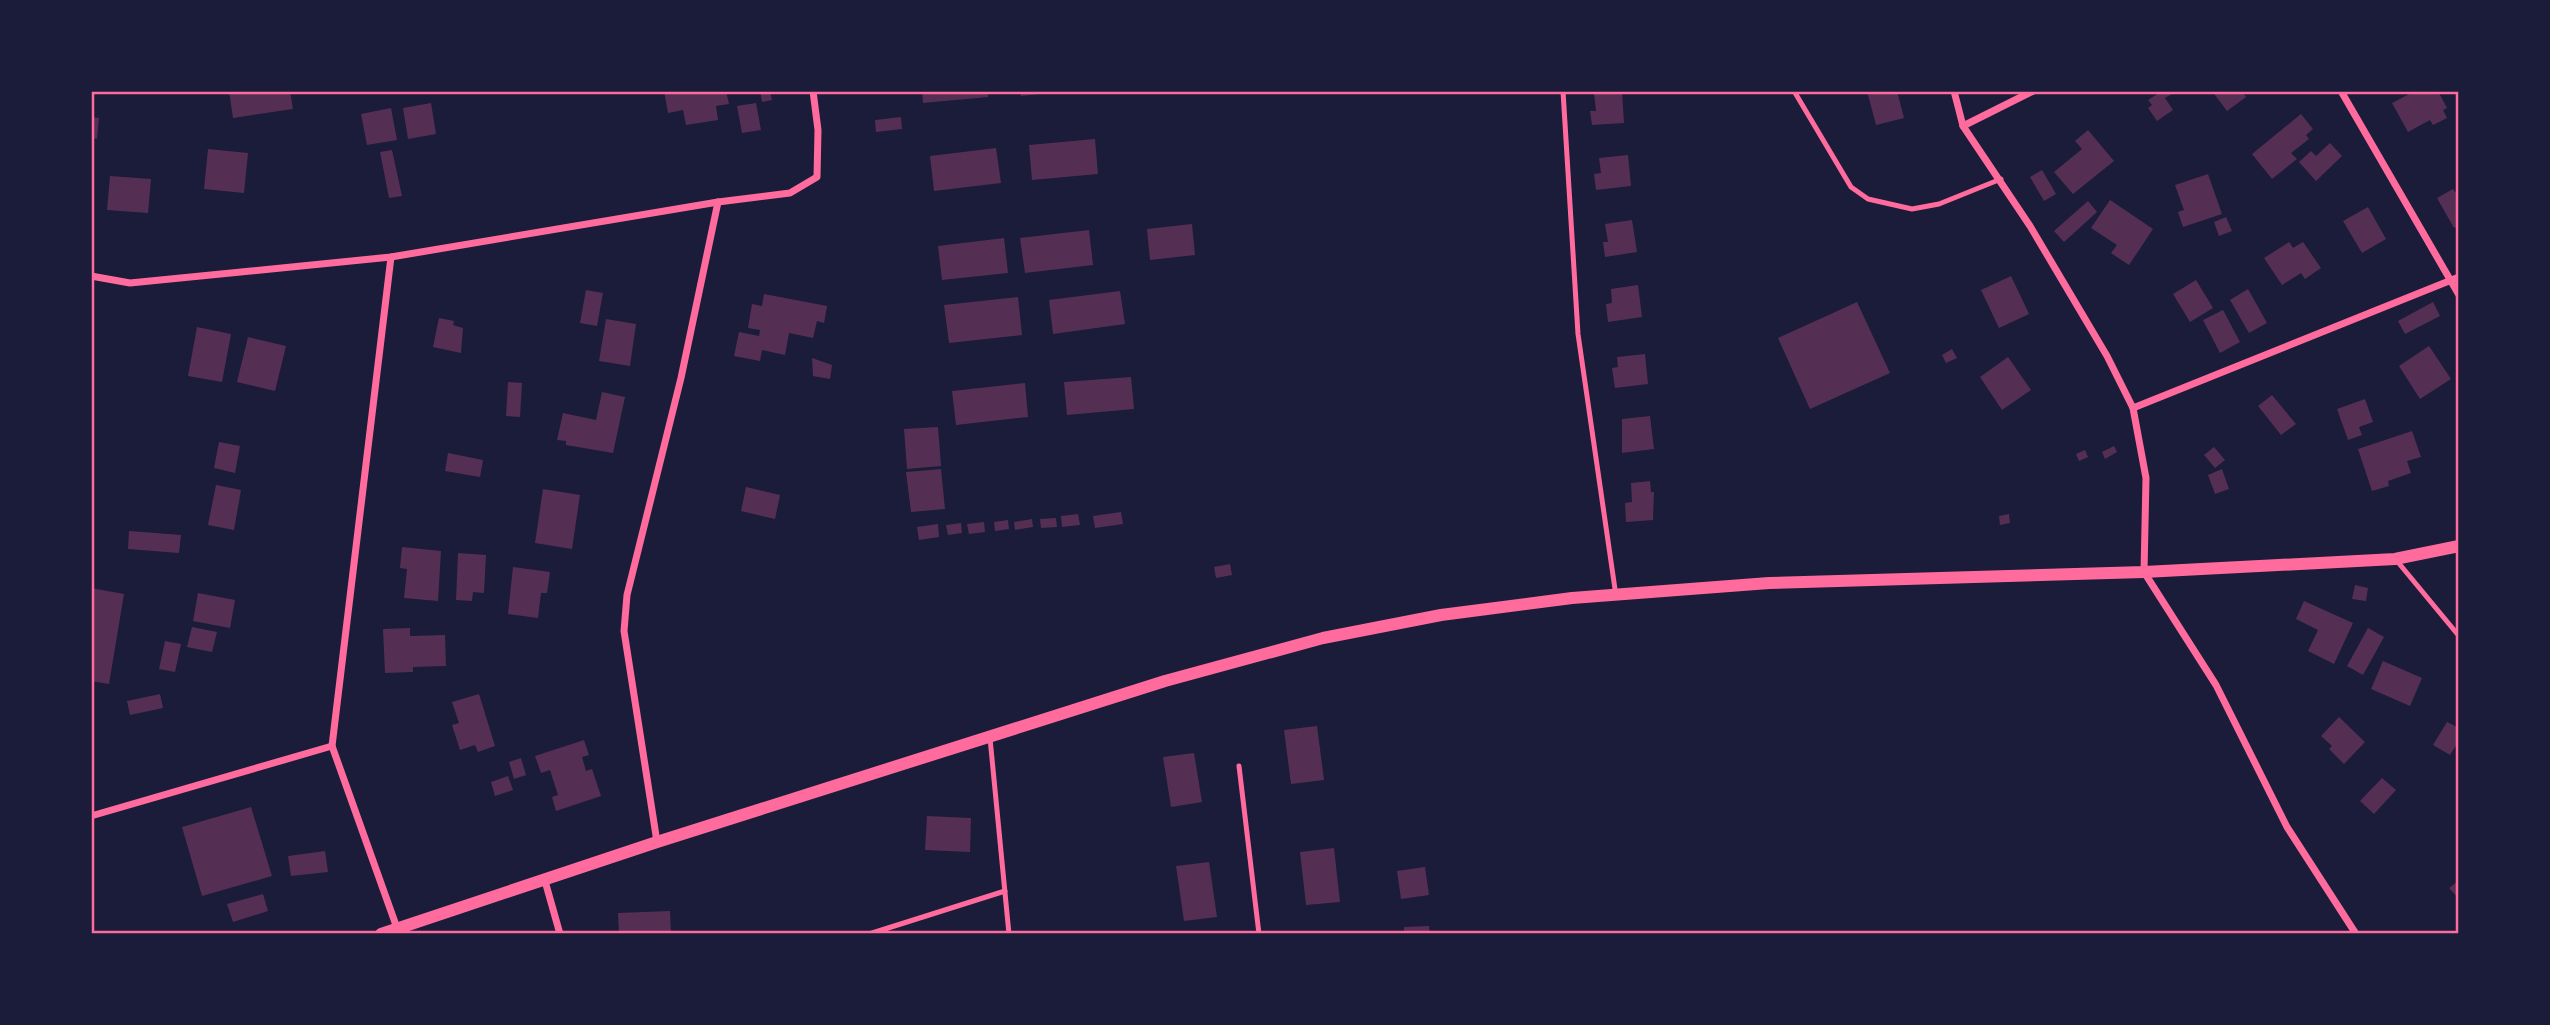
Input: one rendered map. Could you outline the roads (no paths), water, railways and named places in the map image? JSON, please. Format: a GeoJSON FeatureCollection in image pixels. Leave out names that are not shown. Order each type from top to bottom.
{"type":"FeatureCollection","features":[{"type":"Feature","properties":{"kind":"street"},"geometry":{"type":"LineString","coordinates":[[91,276],[130,283],[391,257],[718,202],[790,193],[817,177],[818,130],[813,91]]}},
{"type":"Feature","properties":{"kind":"street"},"geometry":{"type":"LineString","coordinates":[[1954,91],[1963,125],[2001,179],[2107,356],[2133,408],[2146,478],[2144,572],[2216,685],[2287,827],[2356,934]]}},
{"type":"Feature","properties":{"kind":"street"},"geometry":{"type":"LineString","coordinates":[[1963,125],[2033,91]]}},
{"type":"Feature","properties":{"kind":"street"},"geometry":{"type":"LineString","coordinates":[[2341,91],[2449,282],[2459,295]]}},
{"type":"Feature","properties":{"kind":"street"},"geometry":{"type":"LineString","coordinates":[[657,842],[624,631],[627,595],[681,378],[718,202]]}},
{"type":"Feature","properties":{"kind":"street"},"geometry":{"type":"LineString","coordinates":[[391,257],[332,746],[397,928]]}},
{"type":"Feature","properties":{"kind":"street"},"geometry":{"type":"LineString","coordinates":[[2133,408],[2459,277]]}},
{"type":"Feature","properties":{"kind":"street"},"geometry":{"type":"LineString","coordinates":[[381,934],[657,842],[1165,681],[1323,638],[1441,615],[1572,598],[1769,583],[2144,572],[2395,559],[2459,546]]}},
{"type":"Feature","properties":{"kind":"street"},"geometry":{"type":"LineString","coordinates":[[91,816],[332,746]]}},
{"type":"Feature","properties":{"kind":"street"},"geometry":{"type":"LineString","coordinates":[[545,881],[560,934]]}},
{"type":"Feature","properties":{"kind":"lane"},"geometry":{"type":"LineString","coordinates":[[1563,91],[1577,334],[1616,596]]}},
{"type":"Feature","properties":{"kind":"lane"},"geometry":{"type":"LineString","coordinates":[[1794,91],[1851,187],[1868,199],[1912,208],[1939,204],[2001,179]]}},
{"type":"Feature","properties":{"kind":"lane"},"geometry":{"type":"LineString","coordinates":[[2395,559],[2459,636]]}},
{"type":"Feature","properties":{"kind":"lane"},"geometry":{"type":"LineString","coordinates":[[990,738],[1009,934]]}},
{"type":"Feature","properties":{"kind":"lane"},"geometry":{"type":"LineString","coordinates":[[1239,766],[1259,934]]}},
{"type":"Feature","properties":{"kind":"lane"},"geometry":{"type":"LineString","coordinates":[[869,934],[1005,891]]}}]}
